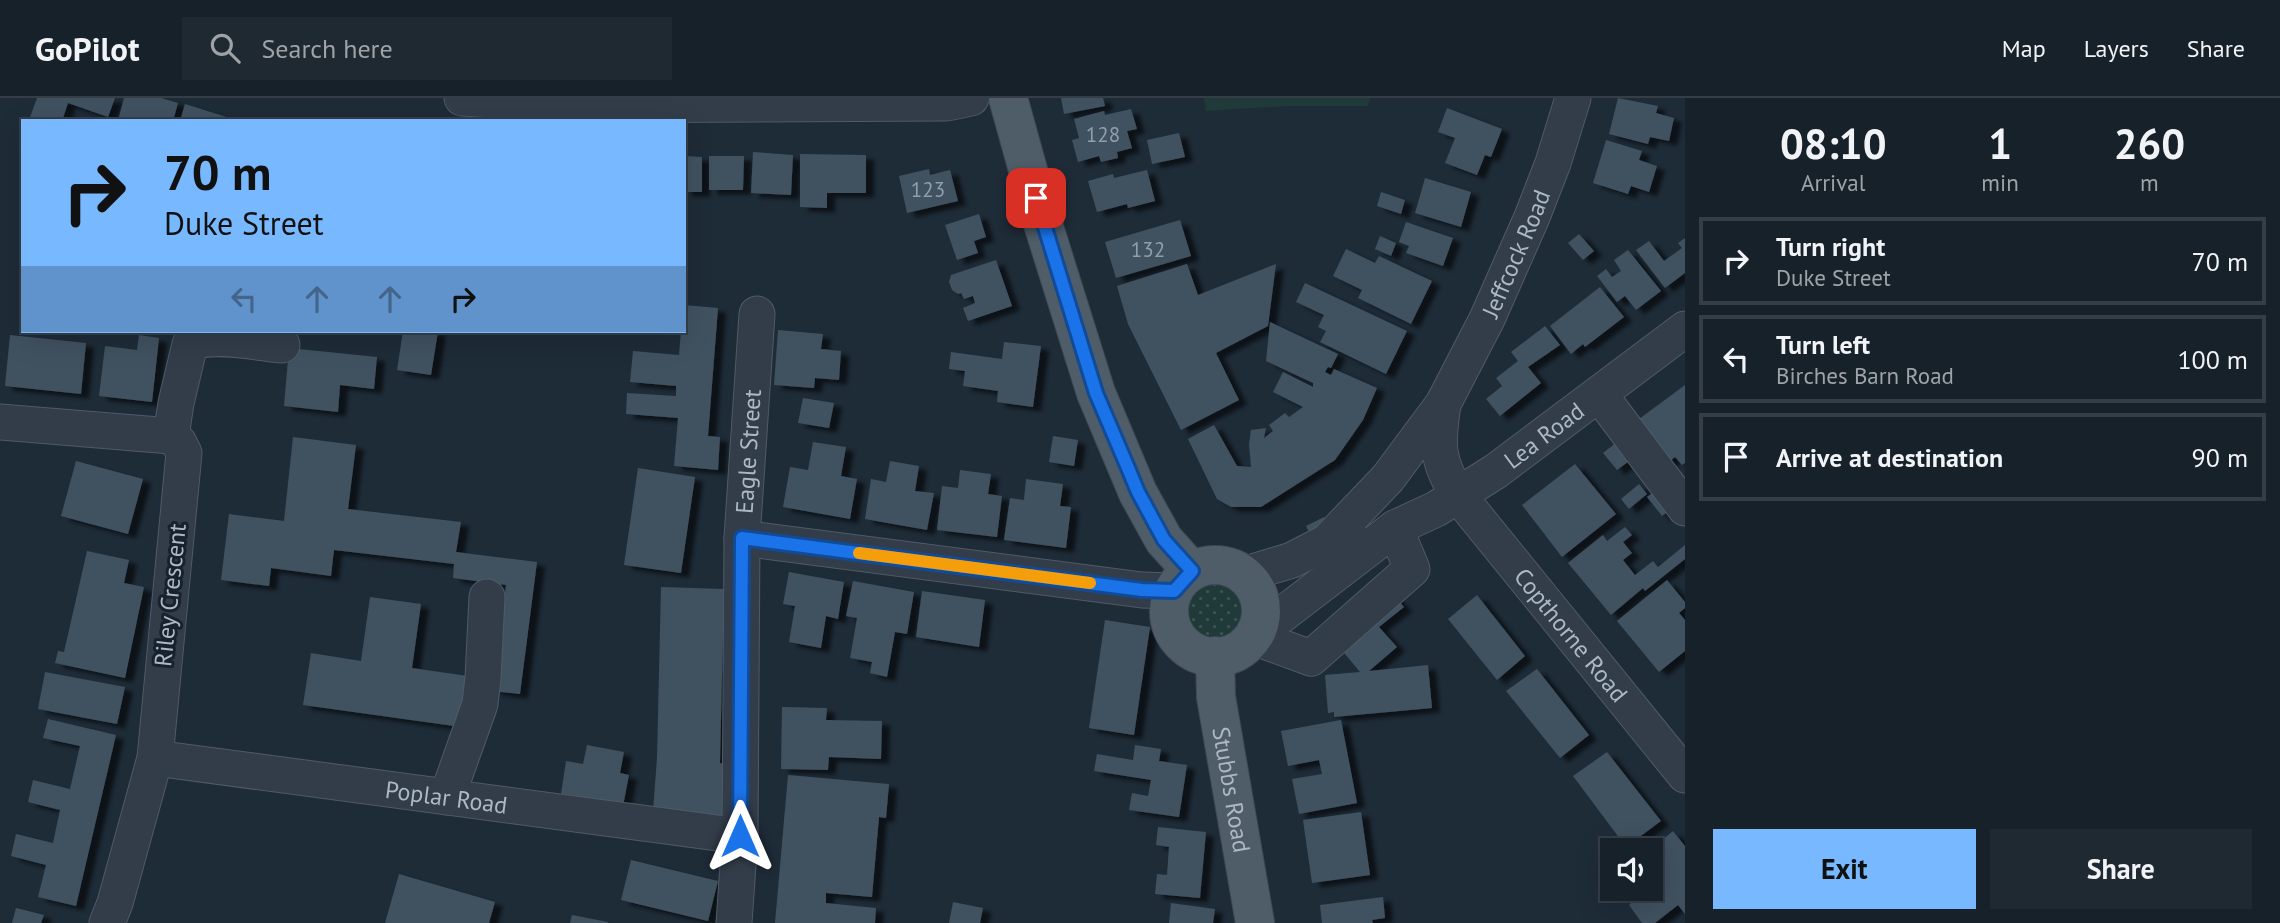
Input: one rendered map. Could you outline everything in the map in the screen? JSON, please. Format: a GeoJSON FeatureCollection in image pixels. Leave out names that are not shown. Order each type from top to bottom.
{"type":"FeatureCollection","features":[{"type":"Feature","properties":{"kind":"main road"},"geometry":{"type":"LineString","coordinates":[[1008,98],[1043,223],[1096,393],[1138,492],[1183,581]]}},
{"type":"Feature","properties":{"kind":"main road"},"geometry":{"type":"LineString","coordinates":[[1204,566],[1232,568],[1243,575],[1253,584],[1259,597],[1261,611],[1253,637],[1242,648],[1230,654],[1215,656],[1199,654],[1185,646],[1175,634],[1169,603],[1183,581],[1204,566]]}},
{"type":"Feature","properties":{"kind":"main road","name":"Stubbs Road"},"geometry":{"type":"LineString","coordinates":[[1215,656],[1216,697],[1255,923]]}},
{"type":"Feature","properties":{"kind":"street"},"geometry":{"type":"LineString","coordinates":[[462,98],[598,105],[947,103],[971,98]]}},
{"type":"Feature","properties":{"kind":"street","name":"Jeffcock Road"},"geometry":{"type":"LineString","coordinates":[[1327,542],[1388,478],[1443,404],[1487,319],[1532,217],[1553,163],[1573,98]]}},
{"type":"Feature","properties":{"kind":"street","name":"Eagle Street"},"geometry":{"type":"LineString","coordinates":[[734,923],[740,836],[742,538],[757,314]]}},
{"type":"Feature","properties":{"kind":"street","name":"Lea Road"},"geometry":{"type":"LineString","coordinates":[[1253,637],[1395,528],[1458,495],[1496,471],[1685,329]]}},
{"type":"Feature","properties":{"kind":"street"},"geometry":{"type":"LineString","coordinates":[[0,422],[171,436],[190,344],[195,340],[215,338],[282,345]]}},
{"type":"Feature","properties":{"kind":"street"},"geometry":{"type":"LineString","coordinates":[[1599,394],[1685,508]]}},
{"type":"Feature","properties":{"kind":"street","name":"Jeffcock Road"},"geometry":{"type":"LineString","coordinates":[[1443,404],[1438,443],[1440,460],[1458,495]]}},
{"type":"Feature","properties":{"kind":"street","name":"Riley Crescent"},"geometry":{"type":"LineString","coordinates":[[107,923],[155,758],[184,453],[179,443],[171,436]]}},
{"type":"Feature","properties":{"kind":"street","name":"Copthorne Road"},"geometry":{"type":"LineString","coordinates":[[1458,495],[1685,775]]}},
{"type":"Feature","properties":{"kind":"street"},"geometry":{"type":"LineString","coordinates":[[1253,637],[1311,658],[1412,569],[1395,528]]}},
{"type":"Feature","properties":{"kind":"street","name":"Lea Road"},"geometry":{"type":"LineString","coordinates":[[1243,575],[1292,560],[1327,542],[1395,528]]}},
{"type":"Feature","properties":{"kind":"street"},"geometry":{"type":"LineString","coordinates":[[742,538],[1142,590],[1183,581]]}},
{"type":"Feature","properties":{"kind":"street"},"geometry":{"type":"LineString","coordinates":[[447,797],[480,704],[487,597]]}},
{"type":"Feature","properties":{"kind":"street","name":"Poplar Road"},"geometry":{"type":"LineString","coordinates":[[155,758],[740,836]]}},
{"type":"Feature","properties":{"kind":"green space"},"geometry":{"type":"Polygon","coordinates":[[[1204,98],[1370,98],[1368,106],[1285,106],[1206,111],[1204,98]]]}},
{"type":"Feature","properties":{"kind":"green space"},"geometry":{"type":"Polygon","coordinates":[[[1211,579],[1223,579],[1239,588],[1246,598],[1246,622],[1239,632],[1223,641],[1211,641],[1200,636],[1191,627],[1186,616],[1186,604],[1191,593],[1200,584],[1211,579]]]}},
{"type":"Feature","properties":{"kind":"building"},"geometry":{"type":"Polygon","coordinates":[[[37,98],[115,98],[108,117],[68,103],[63,119],[29,119],[37,98]]]}},
{"type":"Feature","properties":{"kind":"building"},"geometry":{"type":"Polygon","coordinates":[[[124,98],[161,98],[178,103],[174,119],[119,119],[124,98]]]}},
{"type":"Feature","properties":{"kind":"building"},"geometry":{"type":"Polygon","coordinates":[[[1061,98],[1103,98],[1105,106],[1064,114],[1061,98]]]}},
{"type":"Feature","properties":{"kind":"building"},"geometry":{"type":"Polygon","coordinates":[[[1618,98],[1658,106],[1656,113],[1674,118],[1669,141],[1650,137],[1648,144],[1609,134],[1618,98]]]}},
{"type":"Feature","properties":{"kind":"building"},"geometry":{"type":"Polygon","coordinates":[[[185,104],[233,119],[181,119],[185,104]]]}},
{"type":"Feature","properties":{"kind":"building"},"geometry":{"type":"Polygon","coordinates":[[[1447,108],[1502,129],[1491,157],[1485,155],[1477,175],[1445,163],[1455,138],[1438,132],[1447,108]]]}},
{"type":"Feature","properties":{"kind":"building"},"geometry":{"type":"Polygon","coordinates":[[[1131,109],[1137,129],[1127,131],[1132,148],[1117,152],[1118,158],[1101,162],[1099,156],[1078,162],[1072,140],[1079,138],[1074,119],[1104,111],[1105,115],[1131,109]]]}},
{"type":"Feature","properties":{"kind":"building"},"geometry":{"type":"Polygon","coordinates":[[[1179,133],[1185,157],[1152,164],[1147,140],[1179,133]]]}},
{"type":"Feature","properties":{"kind":"building"},"geometry":{"type":"Polygon","coordinates":[[[1606,140],[1642,151],[1639,160],[1657,166],[1649,192],[1631,186],[1628,194],[1593,183],[1606,140]]]}},
{"type":"Feature","properties":{"kind":"building"},"geometry":{"type":"Polygon","coordinates":[[[753,152],[793,155],[791,195],[751,193],[753,152]]]}},
{"type":"Feature","properties":{"kind":"building"},"geometry":{"type":"Polygon","coordinates":[[[800,154],[866,155],[866,193],[827,193],[827,208],[800,207],[800,154]]]}},
{"type":"Feature","properties":{"kind":"building"},"geometry":{"type":"Polygon","coordinates":[[[686,156],[702,157],[702,192],[686,192],[686,156]]]}},
{"type":"Feature","properties":{"kind":"building"},"geometry":{"type":"Polygon","coordinates":[[[709,156],[744,156],[743,190],[709,190],[709,156]]]}},
{"type":"Feature","properties":{"kind":"building"},"geometry":{"type":"Polygon","coordinates":[[[929,169],[930,175],[950,170],[958,201],[907,213],[899,176],[929,169]]]}},
{"type":"Feature","properties":{"kind":"building"},"geometry":{"type":"Polygon","coordinates":[[[1147,170],[1155,201],[1128,208],[1127,204],[1097,212],[1088,181],[1113,174],[1114,178],[1147,170]]]}},
{"type":"Feature","properties":{"kind":"building"},"geometry":{"type":"Polygon","coordinates":[[[1425,178],[1471,192],[1461,227],[1415,213],[1425,178]]]}},
{"type":"Feature","properties":{"kind":"building"},"geometry":{"type":"Polygon","coordinates":[[[1381,192],[1405,200],[1401,214],[1377,206],[1381,192]]]}},
{"type":"Feature","properties":{"kind":"building"},"geometry":{"type":"Polygon","coordinates":[[[979,214],[986,237],[974,241],[978,253],[957,260],[945,225],[979,214]]]}},
{"type":"Feature","properties":{"kind":"building"},"geometry":{"type":"Polygon","coordinates":[[[1180,220],[1191,256],[1116,278],[1105,242],[1180,220]]]}},
{"type":"Feature","properties":{"kind":"building"},"geometry":{"type":"Polygon","coordinates":[[[1406,222],[1453,238],[1443,266],[1406,253],[1409,246],[1399,242],[1406,222]]]}},
{"type":"Feature","properties":{"kind":"building"},"geometry":{"type":"Polygon","coordinates":[[[1579,234],[1594,251],[1583,260],[1568,243],[1579,234]]]}},
{"type":"Feature","properties":{"kind":"building"},"geometry":{"type":"Polygon","coordinates":[[[1380,236],[1396,243],[1391,256],[1375,249],[1380,236]]]}},
{"type":"Feature","properties":{"kind":"building"},"geometry":{"type":"Polygon","coordinates":[[[1685,238],[1685,273],[1665,288],[1636,250],[1649,241],[1664,261],[1682,248],[1678,243],[1685,238]]]}},
{"type":"Feature","properties":{"kind":"building"},"geometry":{"type":"Polygon","coordinates":[[[1346,249],[1375,263],[1379,256],[1432,281],[1411,324],[1358,298],[1362,290],[1333,276],[1346,249]]]}},
{"type":"Feature","properties":{"kind":"building"},"geometry":{"type":"Polygon","coordinates":[[[1628,250],[1661,291],[1636,310],[1625,296],[1617,302],[1597,276],[1606,269],[1612,277],[1621,271],[1614,260],[1628,250]]]}},
{"type":"Feature","properties":{"kind":"building"},"geometry":{"type":"Polygon","coordinates":[[[996,260],[1012,306],[968,321],[963,308],[975,303],[973,296],[964,299],[961,293],[952,290],[949,282],[951,275],[996,260]]]}},
{"type":"Feature","properties":{"kind":"building"},"geometry":{"type":"Polygon","coordinates":[[[1187,264],[1198,295],[1276,264],[1268,326],[1216,353],[1239,400],[1181,430],[1128,324],[1117,286],[1187,264]]]}},
{"type":"Feature","properties":{"kind":"building"},"geometry":{"type":"Polygon","coordinates":[[[1305,283],[1407,331],[1386,374],[1320,342],[1326,331],[1318,327],[1324,315],[1296,302],[1305,283]]]}},
{"type":"Feature","properties":{"kind":"building"},"geometry":{"type":"Polygon","coordinates":[[[1600,287],[1624,317],[1585,347],[1583,344],[1571,354],[1550,326],[1600,287]]]}},
{"type":"Feature","properties":{"kind":"building"},"geometry":{"type":"Polygon","coordinates":[[[686,305],[718,308],[708,436],[720,437],[718,470],[674,466],[678,418],[626,414],[627,393],[676,396],[676,386],[630,382],[633,351],[679,355],[681,333],[686,333],[686,305]]]}},
{"type":"Feature","properties":{"kind":"building"},"geometry":{"type":"Polygon","coordinates":[[[1270,322],[1338,354],[1331,368],[1328,367],[1325,372],[1331,375],[1334,369],[1377,388],[1363,420],[1335,460],[1261,507],[1231,507],[1217,499],[1188,439],[1214,425],[1237,466],[1251,467],[1251,430],[1266,428],[1264,438],[1273,431],[1269,425],[1285,413],[1289,417],[1303,407],[1273,392],[1283,372],[1313,387],[1313,383],[1266,361],[1270,322]]]}},
{"type":"Feature","properties":{"kind":"building"},"geometry":{"type":"Polygon","coordinates":[[[1545,326],[1560,345],[1528,367],[1541,383],[1500,416],[1486,399],[1502,386],[1496,378],[1518,361],[1511,352],[1545,326]]]}},
{"type":"Feature","properties":{"kind":"building"},"geometry":{"type":"Polygon","coordinates":[[[778,330],[823,334],[821,349],[841,351],[839,380],[815,378],[814,388],[774,385],[778,330]]]}},
{"type":"Feature","properties":{"kind":"building"},"geometry":{"type":"Polygon","coordinates":[[[403,333],[438,333],[431,375],[397,370],[403,333]]]}},
{"type":"Feature","properties":{"kind":"building"},"geometry":{"type":"Polygon","coordinates":[[[10,335],[86,343],[81,394],[5,386],[10,335]]]}},
{"type":"Feature","properties":{"kind":"building"},"geometry":{"type":"Polygon","coordinates":[[[139,335],[159,338],[152,402],[99,396],[105,346],[137,350],[139,335]]]}},
{"type":"Feature","properties":{"kind":"building"},"geometry":{"type":"Polygon","coordinates":[[[1004,342],[1041,346],[1033,407],[997,402],[998,391],[963,386],[965,371],[949,369],[951,352],[1002,359],[1004,342]]]}},
{"type":"Feature","properties":{"kind":"building"},"geometry":{"type":"Polygon","coordinates":[[[289,348],[377,357],[374,389],[340,385],[338,412],[284,406],[289,348]]]}},
{"type":"Feature","properties":{"kind":"building"},"geometry":{"type":"Polygon","coordinates":[[[1685,385],[1685,463],[1682,465],[1675,457],[1662,467],[1631,425],[1685,385]]]}},
{"type":"Feature","properties":{"kind":"building"},"geometry":{"type":"Polygon","coordinates":[[[803,398],[834,403],[829,428],[798,423],[803,398]]]}},
{"type":"Feature","properties":{"kind":"building"},"geometry":{"type":"Polygon","coordinates":[[[1053,436],[1078,440],[1074,466],[1049,462],[1053,436]]]}},
{"type":"Feature","properties":{"kind":"building"},"geometry":{"type":"Polygon","coordinates":[[[293,437],[356,445],[348,509],[461,522],[456,552],[537,562],[520,694],[493,691],[506,585],[453,578],[454,564],[334,550],[331,576],[271,568],[269,586],[221,580],[229,514],[284,521],[293,437]]]}},
{"type":"Feature","properties":{"kind":"building"},"geometry":{"type":"Polygon","coordinates":[[[1622,438],[1636,456],[1617,470],[1603,453],[1622,438]]]}},
{"type":"Feature","properties":{"kind":"building"},"geometry":{"type":"Polygon","coordinates":[[[813,442],[846,447],[841,476],[857,479],[850,519],[783,507],[790,467],[808,470],[813,442]]]}},
{"type":"Feature","properties":{"kind":"building"},"geometry":{"type":"Polygon","coordinates":[[[76,461],[143,479],[128,534],[61,516],[76,461]]]}},
{"type":"Feature","properties":{"kind":"building"},"geometry":{"type":"Polygon","coordinates":[[[890,461],[919,466],[915,491],[934,493],[927,530],[865,519],[871,479],[886,482],[890,461]]]}},
{"type":"Feature","properties":{"kind":"building"},"geometry":{"type":"Polygon","coordinates":[[[1575,464],[1616,514],[1562,557],[1522,505],[1575,464]]]}},
{"type":"Feature","properties":{"kind":"building"},"geometry":{"type":"Polygon","coordinates":[[[638,468],[695,477],[681,573],[624,565],[638,468]]]}},
{"type":"Feature","properties":{"kind":"building"},"geometry":{"type":"Polygon","coordinates":[[[960,470],[991,474],[988,494],[1002,496],[997,537],[937,530],[942,486],[958,488],[960,470]]]}},
{"type":"Feature","properties":{"kind":"building"},"geometry":{"type":"Polygon","coordinates":[[[1026,479],[1063,484],[1060,506],[1071,507],[1066,548],[1004,540],[1010,498],[1024,500],[1026,479]]]}},
{"type":"Feature","properties":{"kind":"building"},"geometry":{"type":"Polygon","coordinates":[[[1639,484],[1647,494],[1629,509],[1621,499],[1639,484]]]}},
{"type":"Feature","properties":{"kind":"building"},"geometry":{"type":"Polygon","coordinates":[[[1659,488],[1674,507],[1662,516],[1647,497],[1659,488]]]}},
{"type":"Feature","properties":{"kind":"building"},"geometry":{"type":"Polygon","coordinates":[[[1324,517],[1327,523],[1309,532],[1306,526],[1324,517]]]}},
{"type":"Feature","properties":{"kind":"building"},"geometry":{"type":"Polygon","coordinates":[[[1625,527],[1632,535],[1623,542],[1632,553],[1623,560],[1635,575],[1653,561],[1658,567],[1685,545],[1685,559],[1645,591],[1643,588],[1611,615],[1568,563],[1603,535],[1607,541],[1625,527]]]}},
{"type":"Feature","properties":{"kind":"building"},"geometry":{"type":"Polygon","coordinates":[[[87,551],[129,560],[124,583],[144,587],[125,678],[55,663],[58,651],[64,652],[87,551]]]}},
{"type":"Feature","properties":{"kind":"building"},"geometry":{"type":"Polygon","coordinates":[[[789,572],[844,582],[838,619],[826,616],[821,648],[789,642],[795,606],[783,604],[789,572]]]}},
{"type":"Feature","properties":{"kind":"building"},"geometry":{"type":"Polygon","coordinates":[[[1667,580],[1685,602],[1685,608],[1679,613],[1685,620],[1685,651],[1659,672],[1617,621],[1667,580]]]}},
{"type":"Feature","properties":{"kind":"building"},"geometry":{"type":"Polygon","coordinates":[[[853,581],[914,592],[907,634],[895,632],[887,677],[870,673],[872,662],[850,658],[857,618],[846,616],[853,581]]]}},
{"type":"Feature","properties":{"kind":"building"},"geometry":{"type":"Polygon","coordinates":[[[1381,581],[1404,607],[1379,627],[1397,647],[1369,671],[1428,665],[1432,708],[1334,717],[1334,712],[1328,713],[1325,675],[1360,672],[1324,629],[1381,581]]]}},
{"type":"Feature","properties":{"kind":"building"},"geometry":{"type":"Polygon","coordinates":[[[661,587],[724,589],[720,763],[731,764],[727,817],[653,811],[657,758],[661,587]]]}},
{"type":"Feature","properties":{"kind":"building"},"geometry":{"type":"Polygon","coordinates":[[[922,591],[985,600],[979,647],[916,637],[922,591]]]}},
{"type":"Feature","properties":{"kind":"building"},"geometry":{"type":"Polygon","coordinates":[[[1477,595],[1525,656],[1497,680],[1448,619],[1477,595]]]}},
{"type":"Feature","properties":{"kind":"building"},"geometry":{"type":"Polygon","coordinates":[[[370,597],[421,604],[412,668],[468,676],[461,727],[303,705],[311,653],[361,661],[370,597]]]}},
{"type":"Feature","properties":{"kind":"building"},"geometry":{"type":"Polygon","coordinates":[[[1105,620],[1150,627],[1134,735],[1089,728],[1105,620]]]}},
{"type":"Feature","properties":{"kind":"building"},"geometry":{"type":"Polygon","coordinates":[[[1537,669],[1589,735],[1560,758],[1506,691],[1537,669]]]}},
{"type":"Feature","properties":{"kind":"building"},"geometry":{"type":"Polygon","coordinates":[[[45,672],[125,687],[117,724],[38,709],[45,672]]]}},
{"type":"Feature","properties":{"kind":"building"},"geometry":{"type":"Polygon","coordinates":[[[782,707],[827,708],[826,720],[882,721],[881,759],[829,757],[828,770],[781,769],[782,707]]]}},
{"type":"Feature","properties":{"kind":"building"},"geometry":{"type":"Polygon","coordinates":[[[48,719],[116,735],[76,906],[38,897],[46,865],[11,856],[16,834],[53,843],[60,810],[28,802],[33,780],[70,789],[80,746],[43,738],[48,719]]]}},
{"type":"Feature","properties":{"kind":"building"},"geometry":{"type":"Polygon","coordinates":[[[1341,720],[1357,803],[1299,814],[1292,779],[1322,774],[1319,760],[1288,766],[1281,731],[1341,720]]]}},
{"type":"Feature","properties":{"kind":"building"},"geometry":{"type":"Polygon","coordinates":[[[587,745],[624,752],[620,773],[629,775],[623,806],[561,794],[566,761],[583,764],[587,745]]]}},
{"type":"Feature","properties":{"kind":"building"},"geometry":{"type":"Polygon","coordinates":[[[1135,745],[1161,749],[1159,761],[1187,765],[1179,817],[1129,810],[1132,793],[1148,796],[1151,780],[1094,771],[1097,754],[1133,760],[1135,745]]]}},
{"type":"Feature","properties":{"kind":"building"},"geometry":{"type":"Polygon","coordinates":[[[1607,752],[1661,821],[1638,838],[1619,838],[1573,776],[1607,752]]]}},
{"type":"Feature","properties":{"kind":"building"},"geometry":{"type":"Polygon","coordinates":[[[788,775],[889,784],[886,818],[879,817],[872,897],[826,893],[826,903],[876,908],[875,923],[775,923],[788,775]]]}},
{"type":"Feature","properties":{"kind":"building"},"geometry":{"type":"Polygon","coordinates":[[[1361,812],[1370,875],[1312,883],[1303,820],[1361,812]]]}},
{"type":"Feature","properties":{"kind":"building"},"geometry":{"type":"Polygon","coordinates":[[[1158,827],[1206,832],[1200,898],[1155,894],[1157,874],[1167,875],[1169,847],[1156,845],[1158,827]]]}},
{"type":"Feature","properties":{"kind":"building"},"geometry":{"type":"Polygon","coordinates":[[[1673,831],[1685,846],[1685,914],[1678,905],[1655,923],[1642,923],[1629,905],[1634,901],[1663,901],[1663,839],[1673,831]]]}},
{"type":"Feature","properties":{"kind":"building"},"geometry":{"type":"Polygon","coordinates":[[[631,860],[718,881],[708,921],[621,900],[631,860]]]}},
{"type":"Feature","properties":{"kind":"building"},"geometry":{"type":"Polygon","coordinates":[[[399,874],[495,902],[489,923],[385,923],[399,874]]]}},
{"type":"Feature","properties":{"kind":"building"},"geometry":{"type":"Polygon","coordinates":[[[1383,897],[1385,918],[1372,920],[1373,923],[1322,923],[1320,905],[1383,897]]]}},
{"type":"Feature","properties":{"kind":"building"},"geometry":{"type":"Polygon","coordinates":[[[953,902],[983,908],[980,923],[949,923],[953,902]]]}},
{"type":"Feature","properties":{"kind":"building"},"geometry":{"type":"Polygon","coordinates":[[[1171,903],[1215,909],[1213,923],[1169,923],[1171,903]]]}},
{"type":"Feature","properties":{"kind":"building"},"geometry":{"type":"Polygon","coordinates":[[[16,908],[44,915],[41,923],[12,923],[16,908]]]}},
{"type":"Feature","properties":{"kind":"building"},"geometry":{"type":"Polygon","coordinates":[[[572,915],[608,922],[608,923],[570,923],[572,915]]]}},
{"type":"Feature","properties":{"kind":"slow traffic"},"geometry":{"type":"LineString","coordinates":[[859,553],[1090,583]]}},
{"type":"Feature","properties":{"kind":"route"},"geometry":{"type":"LineString","coordinates":[[740,836],[742,538],[1142,590],[1174,591],[1192,571],[1164,540],[1138,492],[1096,393],[1036,198]]}}]}
